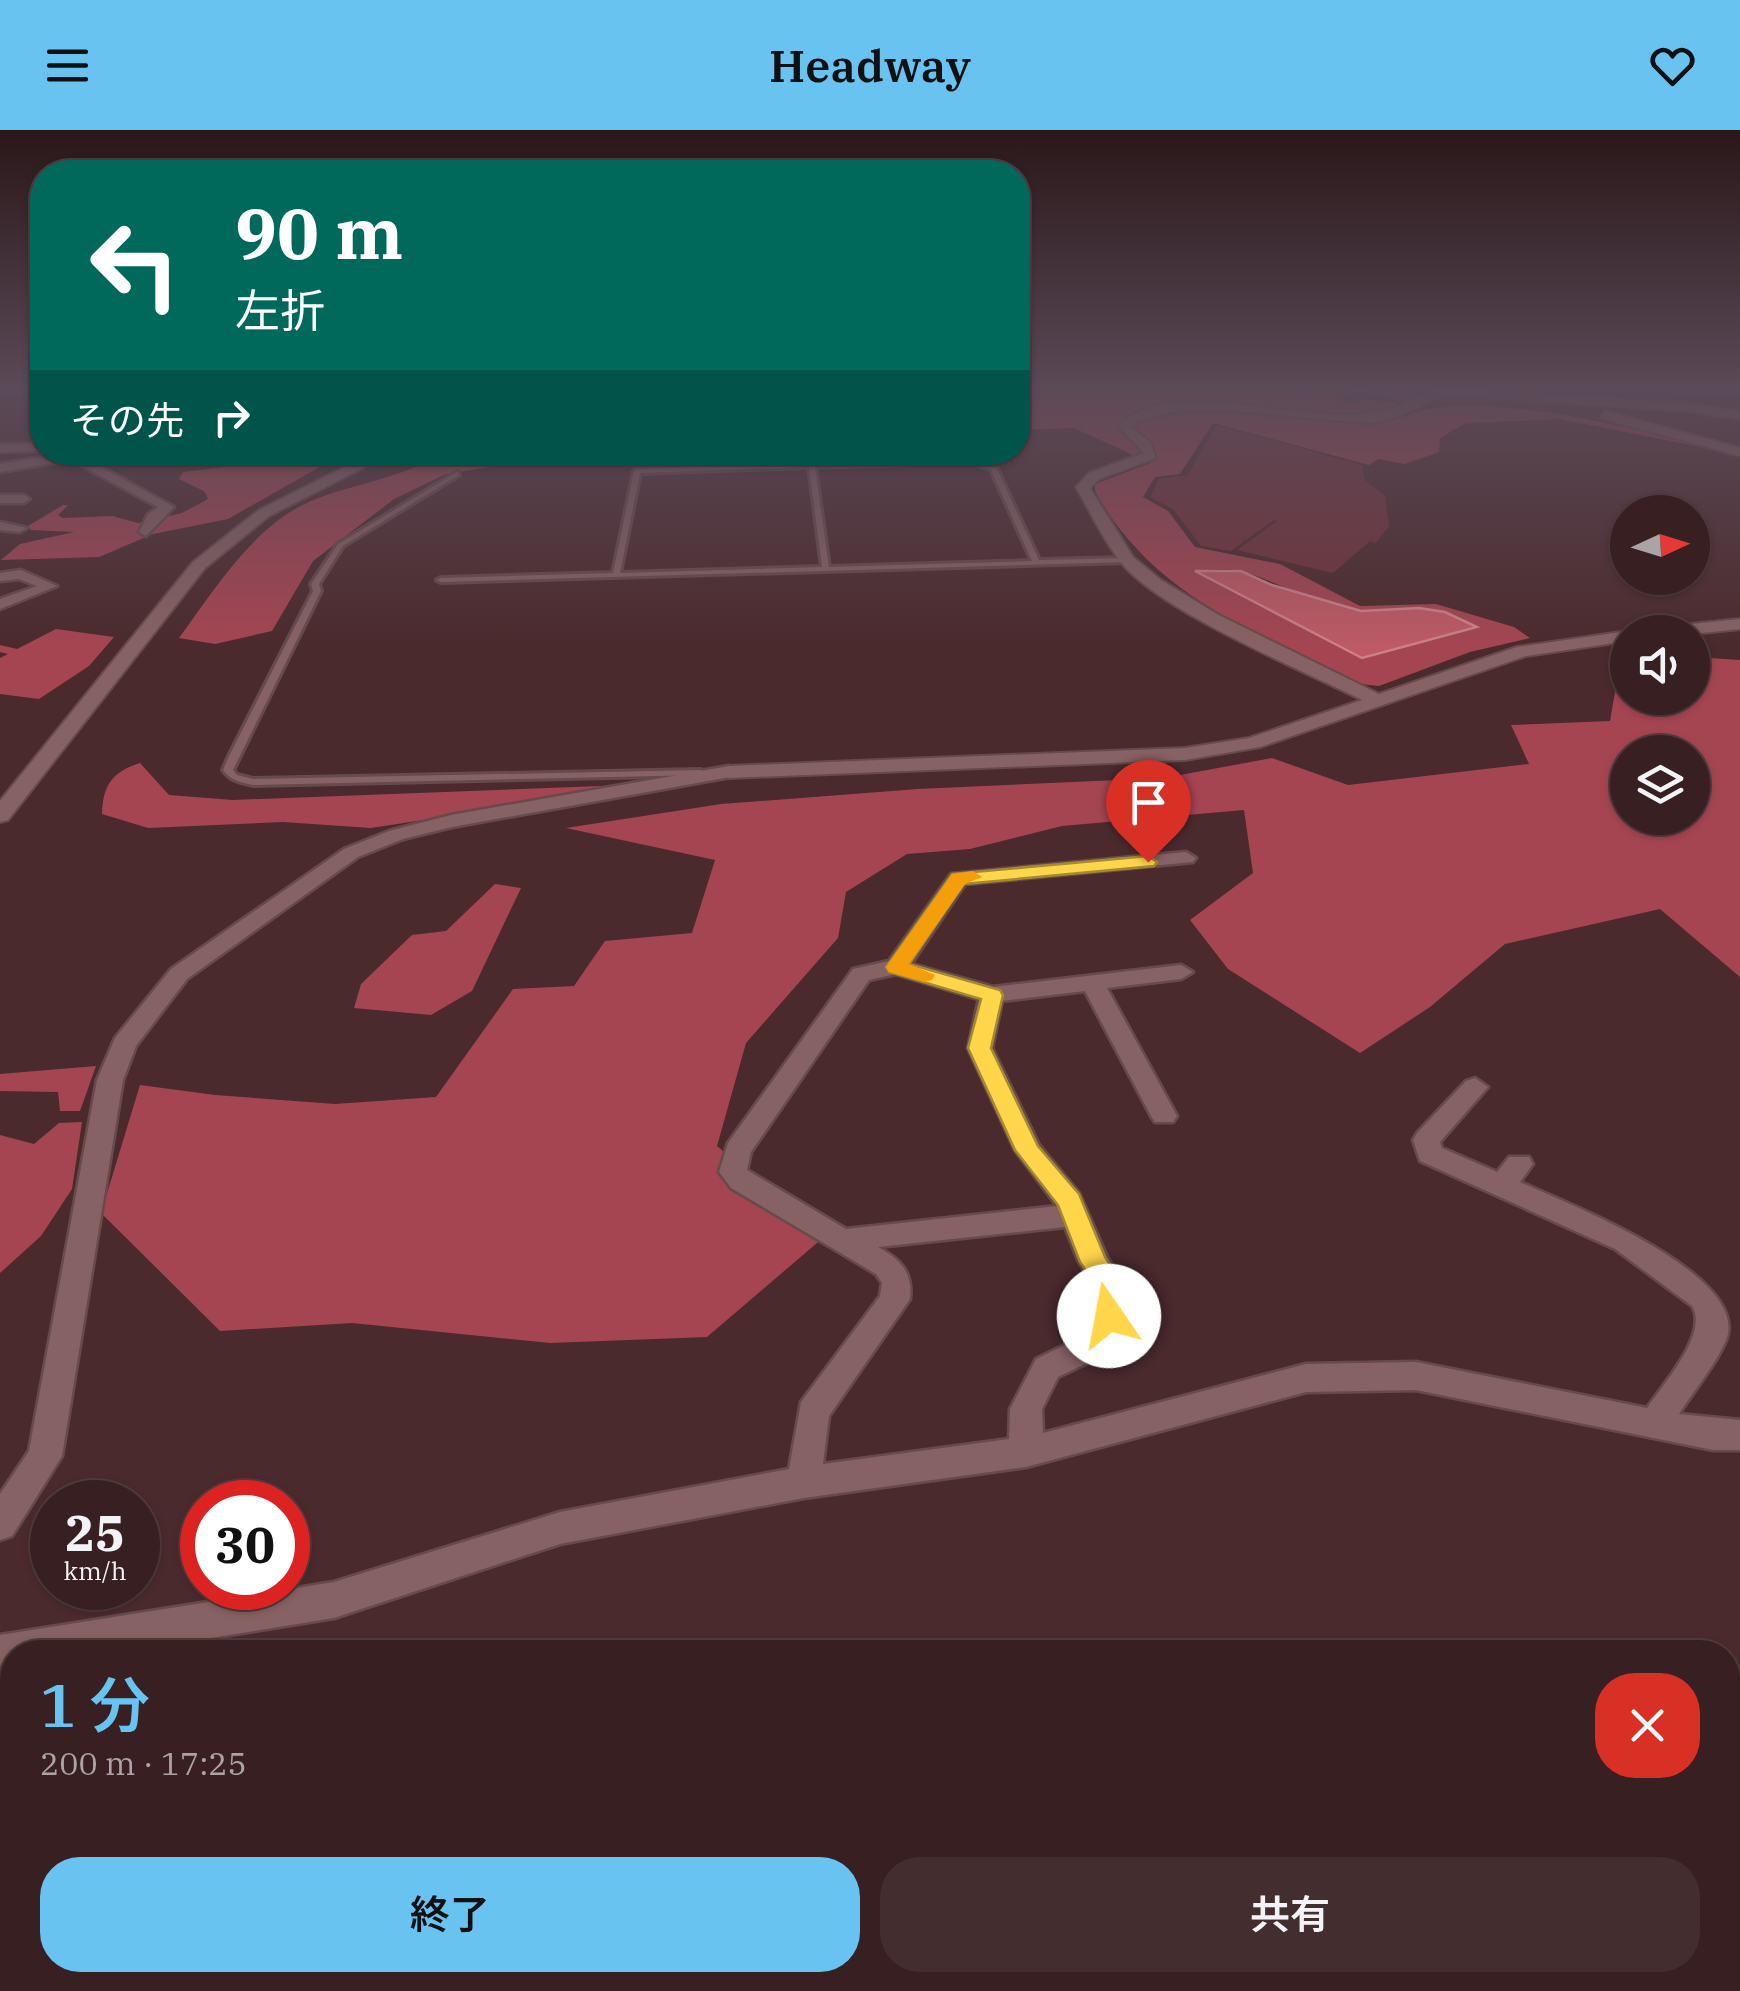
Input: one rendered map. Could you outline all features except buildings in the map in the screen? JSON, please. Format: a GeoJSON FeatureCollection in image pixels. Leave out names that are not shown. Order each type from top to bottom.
{"type":"FeatureCollection","features":[{"type":"Feature","properties":{"kind":"street"},"geometry":{"type":"LineString","coordinates":[[105,474],[167,508],[153,517],[146,532]]}},
{"type":"Feature","properties":{"kind":"street"},"geometry":{"type":"LineString","coordinates":[[0,815],[199,566],[227,537],[262,511],[337,474]]}},
{"type":"Feature","properties":{"kind":"street"},"geometry":{"type":"LineString","coordinates":[[1100,474],[1083,487],[1127,560],[1211,618],[1375,700]]}},
{"type":"Feature","properties":{"kind":"street"},"geometry":{"type":"LineString","coordinates":[[0,498],[24,499]]}},
{"type":"Feature","properties":{"kind":"street"},"geometry":{"type":"LineString","coordinates":[[0,526],[20,528]]}},
{"type":"Feature","properties":{"kind":"street"},"geometry":{"type":"LineString","coordinates":[[0,577],[32,576],[50,586],[0,604]]}},
{"type":"Feature","properties":{"kind":"street"},"geometry":{"type":"LineString","coordinates":[[1710,627],[1740,624]]}},
{"type":"Feature","properties":{"kind":"street"},"geometry":{"type":"LineString","coordinates":[[0,1524],[45,1456],[110,1080],[124,1044],[179,974],[351,853],[452,821],[728,772],[1186,754],[1253,743],[1523,651],[1610,639]]}},
{"type":"Feature","properties":{"kind":"street"},"geometry":{"type":"LineString","coordinates":[[896,967],[958,878],[1186,858]]}},
{"type":"Feature","properties":{"kind":"street"},"geometry":{"type":"LineString","coordinates":[[804,1482],[814,1412],[895,1299],[897,1281],[886,1266],[741,1182],[733,1172],[738,1150],[860,974],[896,967],[992,995],[1181,972]]}},
{"type":"Feature","properties":{"kind":"street"},"geometry":{"type":"LineString","coordinates":[[1093,983],[1164,1116]]}},
{"type":"Feature","properties":{"kind":"street"},"geometry":{"type":"LineString","coordinates":[[992,995],[980,1048],[1028,1150],[1070,1200],[1094,1262],[1110,1285],[1109,1316],[1082,1351],[1047,1368],[1026,1409],[1026,1452]]}},
{"type":"Feature","properties":{"kind":"street"},"geometry":{"type":"LineString","coordinates":[[1475,1086],[1426,1140],[1430,1154],[1511,1175],[1625,1242],[1703,1297],[1712,1312],[1714,1333],[1655,1424]]}},
{"type":"Feature","properties":{"kind":"street"},"geometry":{"type":"LineString","coordinates":[[842,1240],[1075,1215]]}},
{"type":"Feature","properties":{"kind":"street"},"geometry":{"type":"LineString","coordinates":[[87,1640],[334,1600],[560,1528],[804,1482],[1026,1452],[1306,1378],[1416,1376],[1713,1435],[1740,1435]]}},
{"type":"Feature","properties":{"kind":"lane"},"geometry":{"type":"LineString","coordinates":[[456,474],[340,545],[315,584],[318,591],[234,756],[228,770],[234,777],[253,782],[728,772]]}},
{"type":"Feature","properties":{"kind":"lane"},"geometry":{"type":"LineString","coordinates":[[616,574],[636,474]]}},
{"type":"Feature","properties":{"kind":"lane"},"geometry":{"type":"LineString","coordinates":[[813,474],[826,568]]}},
{"type":"Feature","properties":{"kind":"lane"},"geometry":{"type":"LineString","coordinates":[[996,474],[1036,562]]}},
{"type":"Feature","properties":{"kind":"lane"},"geometry":{"type":"LineString","coordinates":[[441,580],[1127,560]]}},
{"type":"Feature","properties":{"kind":"shaded area"},"geometry":{"type":"Polygon","coordinates":[[[182,474],[307,474],[228,519],[153,534],[99,557],[1,560],[20,544],[74,532],[31,530],[28,526],[63,505],[68,505],[58,515],[63,518],[112,516],[138,523],[182,513],[208,499],[204,491],[179,479],[182,474]]]}},
{"type":"Feature","properties":{"kind":"shaded area"},"geometry":{"type":"Polygon","coordinates":[[[447,474],[394,499],[313,561],[272,631],[215,644],[179,638],[221,580],[271,526],[311,501],[394,475],[447,474]]]}},
{"type":"Feature","properties":{"kind":"shaded area"},"geometry":{"type":"Polygon","coordinates":[[[1122,474],[1180,474],[1155,477],[1143,497],[1168,511],[1195,547],[1280,564],[1360,606],[1436,604],[1514,627],[1530,638],[1470,652],[1379,686],[1360,684],[1246,629],[1177,585],[1119,527],[1095,491],[1095,484],[1122,474]],[[1197,571],[1362,658],[1475,627],[1433,610],[1347,609],[1244,572],[1197,571]]]}},
{"type":"Feature","properties":{"kind":"shaded area"},"geometry":{"type":"Polygon","coordinates":[[[1364,474],[1365,480],[1385,496],[1389,526],[1376,543],[1370,541],[1333,573],[1237,550],[1277,521],[1274,520],[1231,551],[1201,546],[1173,509],[1150,497],[1159,479],[1188,475],[1364,474]]]}},
{"type":"Feature","properties":{"kind":"shaded area"},"geometry":{"type":"Polygon","coordinates":[[[1195,571],[1241,571],[1272,585],[1361,611],[1419,608],[1445,612],[1477,627],[1362,658],[1195,571]]]}},
{"type":"Feature","properties":{"kind":"shaded area"},"geometry":{"type":"Polygon","coordinates":[[[56,629],[114,637],[89,666],[39,699],[0,694],[0,658],[8,654],[0,652],[0,645],[17,649],[56,629]]]}},
{"type":"Feature","properties":{"kind":"shaded area"},"geometry":{"type":"Polygon","coordinates":[[[1710,658],[1740,660],[1740,977],[1660,909],[1505,944],[1430,1007],[1360,1053],[1228,969],[1190,920],[1253,873],[1244,810],[1062,826],[970,849],[907,854],[846,892],[838,938],[746,1043],[717,1146],[824,1237],[707,1337],[550,1343],[352,1323],[220,1331],[101,1213],[140,1085],[335,1104],[436,1097],[513,989],[574,986],[605,941],[692,933],[715,860],[566,828],[721,804],[918,789],[1164,778],[1272,758],[1348,785],[1529,764],[1511,725],[1610,721],[1611,715],[1710,715],[1710,658]]]}},
{"type":"Feature","properties":{"kind":"shaded area"},"geometry":{"type":"Polygon","coordinates":[[[140,763],[169,795],[233,800],[600,786],[600,793],[371,828],[283,822],[148,828],[102,814],[104,795],[111,781],[140,763]]]}},
{"type":"Feature","properties":{"kind":"shaded area"},"geometry":{"type":"Polygon","coordinates":[[[495,884],[521,888],[472,991],[431,1015],[354,1008],[361,984],[412,935],[446,931],[495,884]]]}},
{"type":"Feature","properties":{"kind":"shaded area"},"geometry":{"type":"Polygon","coordinates":[[[96,1066],[80,1111],[60,1111],[58,1092],[0,1091],[0,1074],[96,1066]]]}},
{"type":"Feature","properties":{"kind":"shaded area"},"geometry":{"type":"Polygon","coordinates":[[[82,1122],[72,1189],[41,1236],[0,1273],[0,1135],[34,1144],[59,1123],[82,1122]]]}},
{"type":"Feature","properties":{"kind":"slow traffic"},"geometry":{"type":"LineString","coordinates":[[924,975],[896,967],[958,878],[973,877]]}},
{"type":"Feature","properties":{"kind":"route"},"geometry":{"type":"LineString","coordinates":[[1109,1316],[1110,1285],[1094,1262],[1070,1200],[1028,1150],[980,1048],[992,995],[896,967],[958,878],[1148,862]]}}]}
